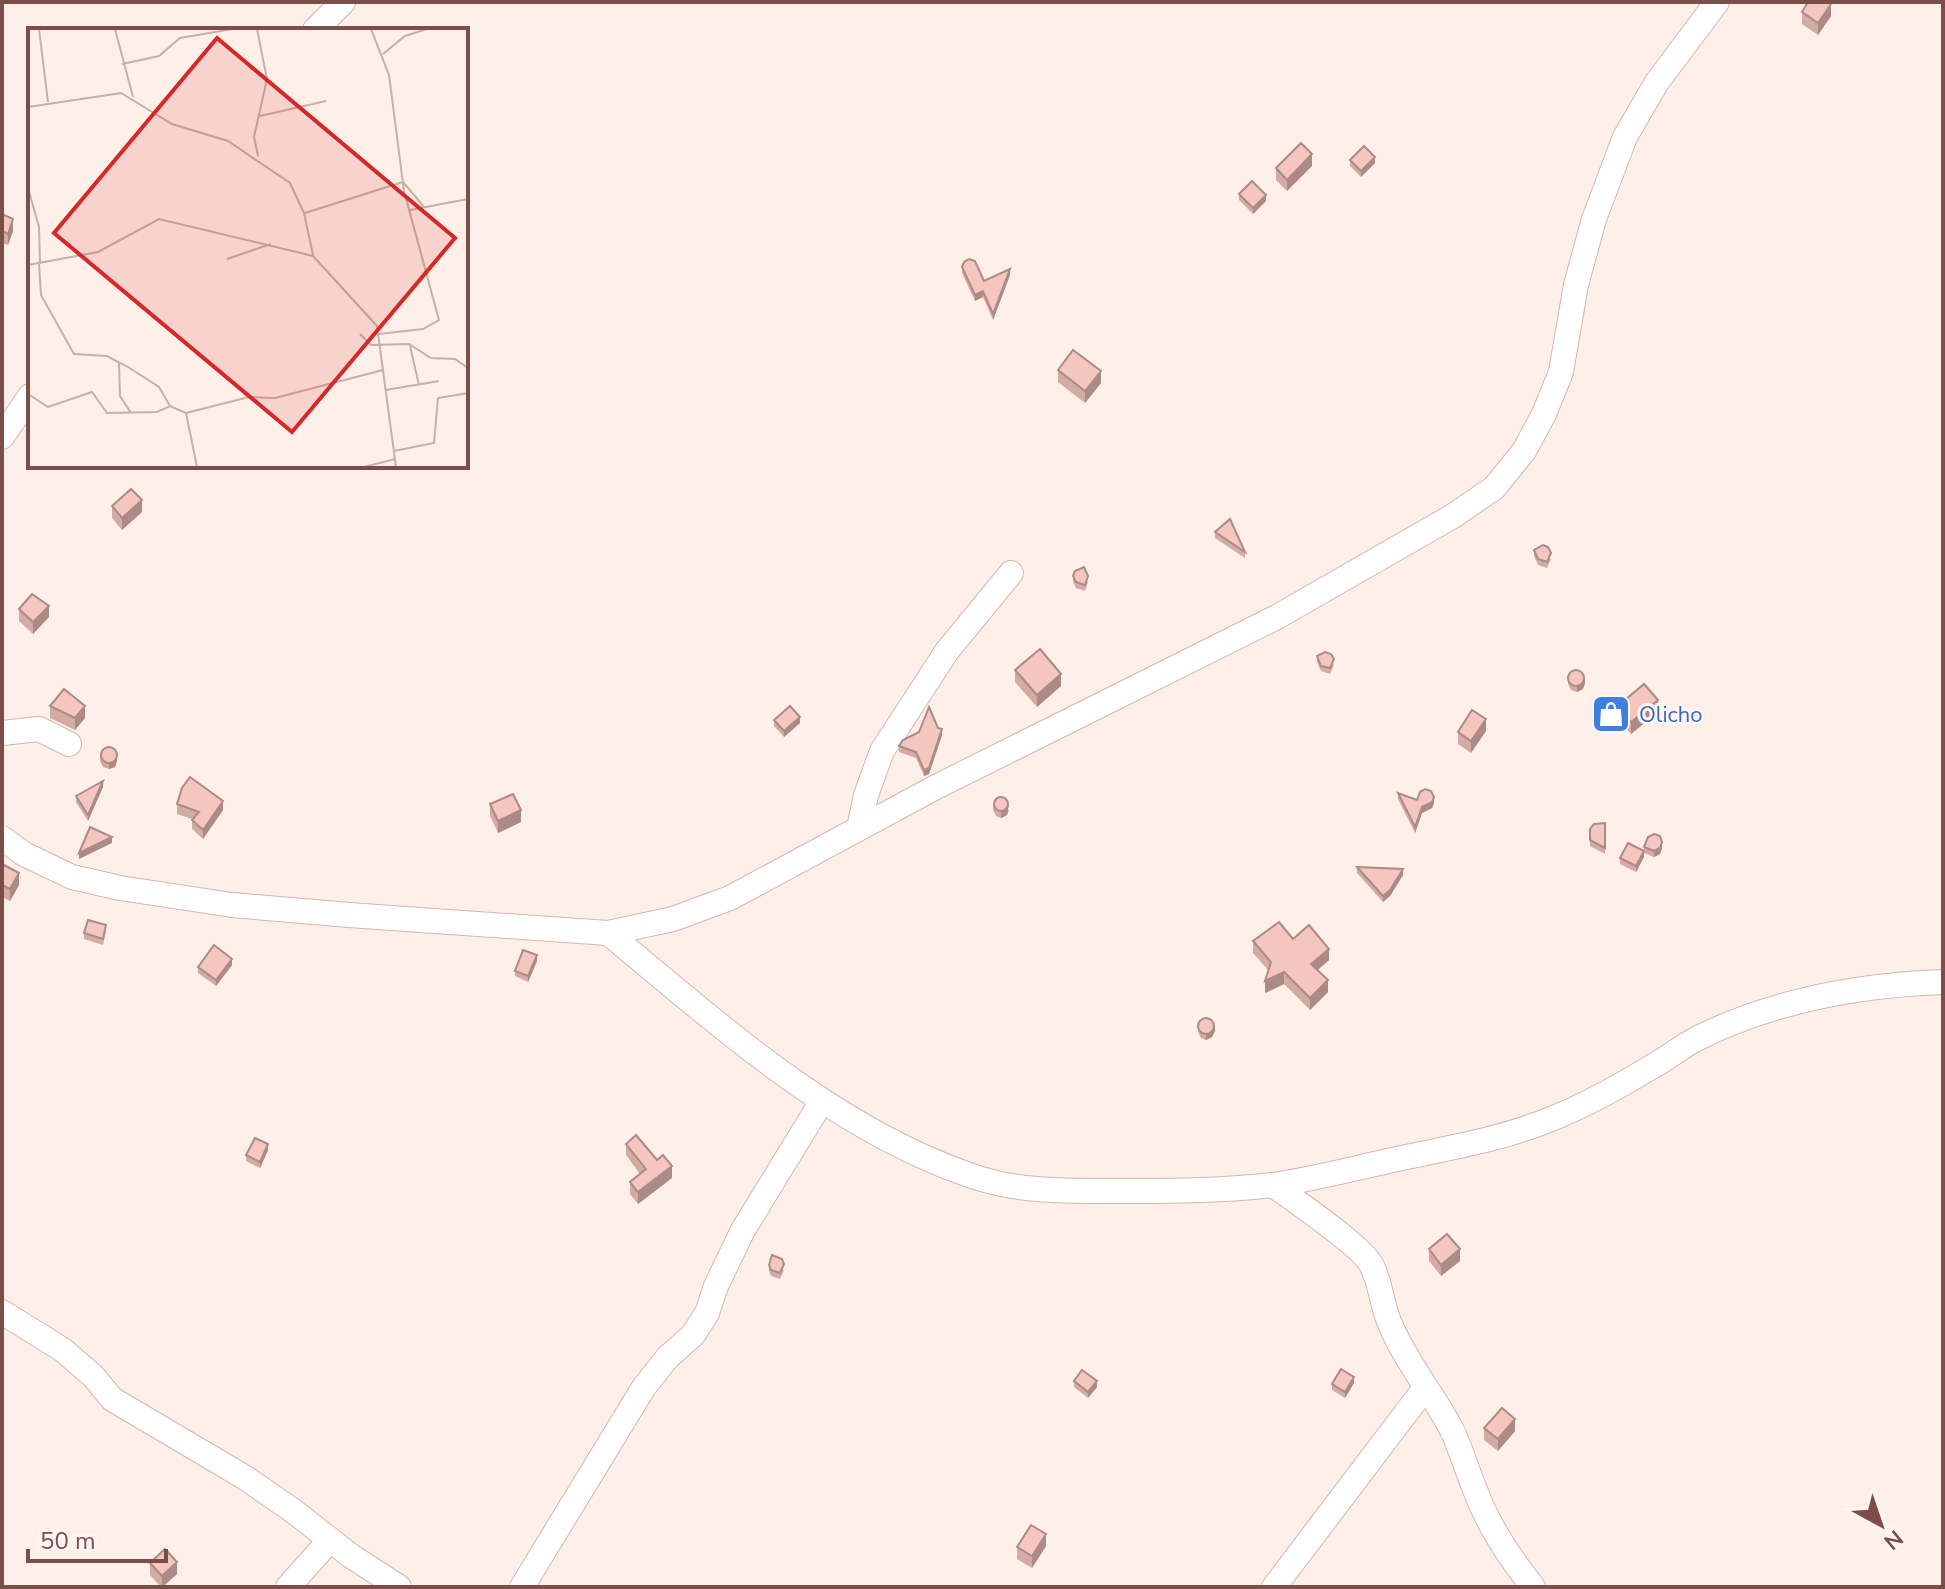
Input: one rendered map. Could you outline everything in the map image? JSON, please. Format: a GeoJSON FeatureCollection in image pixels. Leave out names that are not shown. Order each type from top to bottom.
{"type":"FeatureCollection","features":[{"type":"Feature","properties":{"kind":"street"},"geometry":{"type":"LineString","coordinates":[[317,28],[343,2]]}},
{"type":"Feature","properties":{"kind":"street"},"geometry":{"type":"LineString","coordinates":[[2,838],[24,854],[72,877],[232,905],[608,933],[673,919],[730,898],[859,828],[1275,618],[1453,516],[1494,488],[1524,451],[1544,414],[1561,372],[1576,285],[1594,219],[1625,137],[1657,82],[1717,2]]}},
{"type":"Feature","properties":{"kind":"street"},"geometry":{"type":"LineString","coordinates":[[2,437],[28,399]]}},
{"type":"Feature","properties":{"kind":"street"},"geometry":{"type":"LineString","coordinates":[[859,828],[866,795],[882,751],[947,651],[1011,573]]}},
{"type":"Feature","properties":{"kind":"street"},"geometry":{"type":"LineString","coordinates":[[2,733],[39,729],[69,744]]}},
{"type":"Feature","properties":{"kind":"street"},"geometry":{"type":"LineString","coordinates":[[608,933],[747,1047],[822,1101],[874,1132],[971,1176],[1011,1187],[1065,1191],[1158,1191],[1273,1185],[1481,1142],[1589,1103],[1697,1039],[1820,996],[1901,984],[1943,982]]}},
{"type":"Feature","properties":{"kind":"street"},"geometry":{"type":"LineString","coordinates":[[522,1587],[644,1387],[668,1357],[693,1335],[707,1313],[716,1286],[743,1230],[822,1101]]}},
{"type":"Feature","properties":{"kind":"street"},"geometry":{"type":"LineString","coordinates":[[1273,1185],[1357,1248],[1372,1265],[1389,1321],[1402,1350],[1450,1427],[1465,1459],[1474,1489],[1497,1535],[1533,1587]]}},
{"type":"Feature","properties":{"kind":"street"},"geometry":{"type":"LineString","coordinates":[[2,1312],[63,1350],[94,1377],[112,1399],[244,1477],[399,1587]]}},
{"type":"Feature","properties":{"kind":"street"},"geometry":{"type":"LineString","coordinates":[[1274,1587],[1425,1388]]}},
{"type":"Feature","properties":{"kind":"street"},"geometry":{"type":"LineString","coordinates":[[288,1587],[330,1540]]}},
{"type":"Feature","properties":{"kind":"building"},"geometry":{"type":"Polygon","coordinates":[[[1808,2],[1831,4],[1818,23],[1802,12],[1808,2]]]}},
{"type":"Feature","properties":{"kind":"building"},"geometry":{"type":"Polygon","coordinates":[[[1301,143],[1312,154],[1287,180],[1276,168],[1301,143]]]}},
{"type":"Feature","properties":{"kind":"building"},"geometry":{"type":"Polygon","coordinates":[[[1364,146],[1375,157],[1361,171],[1350,160],[1364,146]]]}},
{"type":"Feature","properties":{"kind":"building"},"geometry":{"type":"Polygon","coordinates":[[[1252,181],[1266,195],[1253,208],[1239,194],[1252,181]]]}},
{"type":"Feature","properties":{"kind":"building"},"geometry":{"type":"Polygon","coordinates":[[[2,214],[13,219],[8,234],[2,231],[2,214]]]}},
{"type":"Feature","properties":{"kind":"building"},"geometry":{"type":"Polygon","coordinates":[[[969,259],[975,261],[984,281],[1010,269],[993,314],[983,291],[975,295],[962,267],[969,259]]]}},
{"type":"Feature","properties":{"kind":"building"},"geometry":{"type":"Polygon","coordinates":[[[1073,350],[1101,371],[1085,391],[1058,370],[1073,350]]]}},
{"type":"Feature","properties":{"kind":"building"},"geometry":{"type":"Polygon","coordinates":[[[131,489],[142,500],[122,518],[112,506],[131,489]]]}},
{"type":"Feature","properties":{"kind":"building"},"geometry":{"type":"Polygon","coordinates":[[[1230,519],[1245,552],[1215,532],[1230,519]]]}},
{"type":"Feature","properties":{"kind":"building"},"geometry":{"type":"Polygon","coordinates":[[[1543,545],[1551,553],[1547,562],[1538,559],[1534,550],[1543,545]]]}},
{"type":"Feature","properties":{"kind":"building"},"geometry":{"type":"Polygon","coordinates":[[[1084,567],[1088,576],[1085,585],[1076,582],[1073,576],[1075,571],[1084,567]]]}},
{"type":"Feature","properties":{"kind":"building"},"geometry":{"type":"Polygon","coordinates":[[[32,594],[49,606],[33,622],[19,609],[32,594]]]}},
{"type":"Feature","properties":{"kind":"building"},"geometry":{"type":"Polygon","coordinates":[[[1040,649],[1061,674],[1037,695],[1015,670],[1040,649]]]}},
{"type":"Feature","properties":{"kind":"building"},"geometry":{"type":"Polygon","coordinates":[[[1325,652],[1334,659],[1330,668],[1321,666],[1317,656],[1325,652]]]}},
{"type":"Feature","properties":{"kind":"building"},"geometry":{"type":"Polygon","coordinates":[[[1576,670],[1582,672],[1582,684],[1576,686],[1570,684],[1568,678],[1570,672],[1576,670]]]}},
{"type":"Feature","properties":{"kind":"building"},"geometry":{"type":"Polygon","coordinates":[[[1644,684],[1658,700],[1631,722],[1618,706],[1644,684]]]}},
{"type":"Feature","properties":{"kind":"building"},"geometry":{"type":"Polygon","coordinates":[[[64,689],[85,706],[75,718],[50,706],[64,689]]]}},
{"type":"Feature","properties":{"kind":"building"},"geometry":{"type":"Polygon","coordinates":[[[790,706],[800,717],[784,731],[774,720],[790,706]]]}},
{"type":"Feature","properties":{"kind":"building"},"geometry":{"type":"Polygon","coordinates":[[[929,707],[938,728],[942,729],[929,768],[924,770],[916,752],[899,746],[903,740],[919,732],[929,707]]]}},
{"type":"Feature","properties":{"kind":"building"},"geometry":{"type":"Polygon","coordinates":[[[1472,710],[1486,719],[1471,741],[1458,732],[1472,710]]]}},
{"type":"Feature","properties":{"kind":"building"},"geometry":{"type":"Polygon","coordinates":[[[109,747],[115,749],[115,761],[109,763],[103,761],[101,755],[103,749],[109,747]]]}},
{"type":"Feature","properties":{"kind":"building"},"geometry":{"type":"Polygon","coordinates":[[[190,777],[223,801],[203,830],[192,820],[199,812],[177,804],[182,788],[190,777]]]}},
{"type":"Feature","properties":{"kind":"building"},"geometry":{"type":"Polygon","coordinates":[[[103,781],[88,815],[76,796],[103,781]]]}},
{"type":"Feature","properties":{"kind":"building"},"geometry":{"type":"Polygon","coordinates":[[[1425,789],[1431,791],[1434,797],[1432,802],[1422,807],[1415,827],[1398,793],[1417,800],[1425,789]]]}},
{"type":"Feature","properties":{"kind":"building"},"geometry":{"type":"Polygon","coordinates":[[[513,794],[521,810],[498,821],[490,804],[513,794]]]}},
{"type":"Feature","properties":{"kind":"building"},"geometry":{"type":"Polygon","coordinates":[[[1001,797],[1008,804],[1001,811],[994,804],[1001,797]]]}},
{"type":"Feature","properties":{"kind":"building"},"geometry":{"type":"Polygon","coordinates":[[[1605,823],[1605,848],[1590,840],[1590,829],[1594,824],[1605,823]]]}},
{"type":"Feature","properties":{"kind":"building"},"geometry":{"type":"Polygon","coordinates":[[[90,827],[112,837],[79,853],[90,827]]]}},
{"type":"Feature","properties":{"kind":"building"},"geometry":{"type":"Polygon","coordinates":[[[1654,834],[1660,836],[1662,842],[1660,848],[1654,851],[1644,847],[1648,837],[1654,834]]]}},
{"type":"Feature","properties":{"kind":"building"},"geometry":{"type":"Polygon","coordinates":[[[1628,843],[1644,851],[1636,866],[1620,858],[1628,843]]]}},
{"type":"Feature","properties":{"kind":"building"},"geometry":{"type":"Polygon","coordinates":[[[2,864],[19,873],[10,889],[2,885],[2,864]]]}},
{"type":"Feature","properties":{"kind":"building"},"geometry":{"type":"Polygon","coordinates":[[[1357,867],[1403,869],[1383,896],[1357,867]]]}},
{"type":"Feature","properties":{"kind":"building"},"geometry":{"type":"Polygon","coordinates":[[[88,920],[106,925],[103,939],[84,933],[88,920]]]}},
{"type":"Feature","properties":{"kind":"building"},"geometry":{"type":"Polygon","coordinates":[[[1279,922],[1293,939],[1309,925],[1329,949],[1311,964],[1328,980],[1310,998],[1284,972],[1265,981],[1271,962],[1253,941],[1279,922]]]}},
{"type":"Feature","properties":{"kind":"building"},"geometry":{"type":"Polygon","coordinates":[[[214,945],[232,959],[216,980],[198,967],[214,945]]]}},
{"type":"Feature","properties":{"kind":"building"},"geometry":{"type":"Polygon","coordinates":[[[523,950],[537,955],[528,976],[515,971],[523,950]]]}},
{"type":"Feature","properties":{"kind":"building"},"geometry":{"type":"Polygon","coordinates":[[[1206,1018],[1214,1026],[1206,1034],[1198,1026],[1206,1018]]]}},
{"type":"Feature","properties":{"kind":"building"},"geometry":{"type":"Polygon","coordinates":[[[636,1135],[657,1160],[663,1155],[672,1166],[638,1192],[630,1182],[646,1169],[626,1144],[636,1135]]]}},
{"type":"Feature","properties":{"kind":"building"},"geometry":{"type":"Polygon","coordinates":[[[255,1138],[268,1144],[260,1162],[246,1155],[255,1138]]]}},
{"type":"Feature","properties":{"kind":"building"},"geometry":{"type":"Polygon","coordinates":[[[1447,1234],[1460,1249],[1441,1265],[1429,1249],[1447,1234]]]}},
{"type":"Feature","properties":{"kind":"building"},"geometry":{"type":"Polygon","coordinates":[[[772,1255],[782,1259],[784,1264],[780,1273],[771,1270],[772,1255]]]}},
{"type":"Feature","properties":{"kind":"building"},"geometry":{"type":"Polygon","coordinates":[[[1341,1369],[1354,1377],[1345,1392],[1332,1384],[1341,1369]]]}},
{"type":"Feature","properties":{"kind":"building"},"geometry":{"type":"Polygon","coordinates":[[[1082,1370],[1097,1381],[1088,1392],[1074,1381],[1082,1370]]]}},
{"type":"Feature","properties":{"kind":"building"},"geometry":{"type":"Polygon","coordinates":[[[1502,1408],[1515,1419],[1498,1439],[1484,1428],[1502,1408]]]}},
{"type":"Feature","properties":{"kind":"building"},"geometry":{"type":"Polygon","coordinates":[[[1031,1525],[1046,1534],[1032,1556],[1017,1547],[1031,1525]]]}},
{"type":"Feature","properties":{"kind":"building"},"geometry":{"type":"Polygon","coordinates":[[[165,1549],[177,1562],[162,1576],[150,1563],[165,1549]]]}},
{"type":"Feature","properties":{"kind":"place","name":"Olicho"},"geometry":{"type":"Point","coordinates":[1611,714]}}]}
